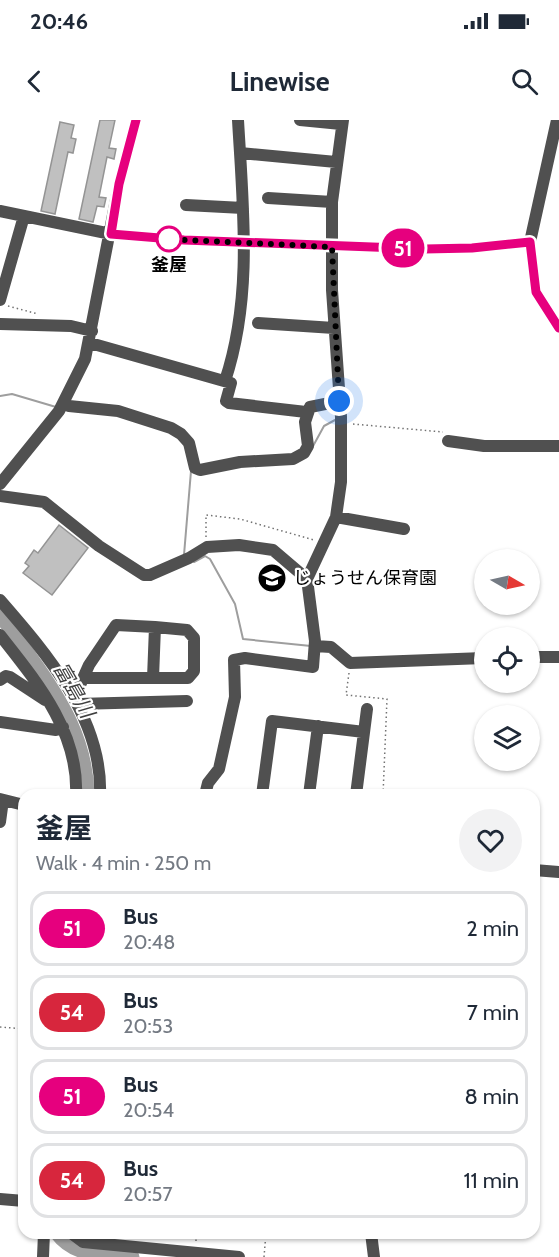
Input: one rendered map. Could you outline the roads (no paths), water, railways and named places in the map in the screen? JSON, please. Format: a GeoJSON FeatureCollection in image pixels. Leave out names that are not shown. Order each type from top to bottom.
{"type":"FeatureCollection","features":[{"type":"Feature","properties":{"kind":"street"},"geometry":{"type":"LineString","coordinates":[[0,484],[64,403],[74,384],[91,337],[119,184],[136,120]]}},
{"type":"Feature","properties":{"kind":"street"},"geometry":{"type":"LineString","coordinates":[[225,381],[240,329],[243,302],[243,208],[238,120]]}},
{"type":"Feature","properties":{"kind":"street"},"geometry":{"type":"LineString","coordinates":[[206,789],[208,783],[219,769],[232,708],[234,660],[245,658],[313,667],[315,646],[307,579],[336,517],[341,482],[341,422],[334,328],[332,202],[342,122],[300,120]]}},
{"type":"Feature","properties":{"kind":"street"},"geometry":{"type":"LineString","coordinates":[[557,120],[556,139],[530,242],[536,292],[559,328]]}},
{"type":"Feature","properties":{"kind":"street"},"geometry":{"type":"LineString","coordinates":[[240,153],[336,162]]}},
{"type":"Feature","properties":{"kind":"street"},"geometry":{"type":"LineString","coordinates":[[268,198],[332,202]]}},
{"type":"Feature","properties":{"kind":"street"},"geometry":{"type":"LineString","coordinates":[[186,205],[243,208]]}},
{"type":"Feature","properties":{"kind":"street"},"geometry":{"type":"LineString","coordinates":[[0,211],[111,234],[243,243],[448,249],[530,242]]}},
{"type":"Feature","properties":{"kind":"street"},"geometry":{"type":"LineString","coordinates":[[0,300],[24,216]]}},
{"type":"Feature","properties":{"kind":"street"},"geometry":{"type":"LineString","coordinates":[[258,323],[334,328]]}},
{"type":"Feature","properties":{"kind":"street"},"geometry":{"type":"LineString","coordinates":[[0,324],[71,326],[91,337],[225,381],[231,387],[226,401],[229,403],[306,412],[316,404],[339,401]]}},
{"type":"Feature","properties":{"kind":"street"},"geometry":{"type":"LineString","coordinates":[[64,403],[69,406],[118,411],[171,428],[182,434],[189,443],[197,470],[240,462],[293,459],[304,453],[308,446],[306,412]]}},
{"type":"Feature","properties":{"kind":"street"},"geometry":{"type":"LineString","coordinates":[[448,441],[484,446],[559,446]]}},
{"type":"Feature","properties":{"kind":"street"},"geometry":{"type":"LineString","coordinates":[[0,496],[31,498],[44,502],[99,546],[144,574],[150,575],[207,547],[253,545],[273,550],[307,579]]}},
{"type":"Feature","properties":{"kind":"street"},"geometry":{"type":"LineString","coordinates":[[336,517],[404,529]]}},
{"type":"Feature","properties":{"kind":"street"},"geometry":{"type":"LineString","coordinates":[[0,600],[75,699],[91,736],[97,762],[99,789]]}},
{"type":"Feature","properties":{"kind":"street"},"geometry":{"type":"LineString","coordinates":[[75,699],[89,665],[116,625],[187,630],[194,638],[194,671],[188,678],[85,678]]}},
{"type":"Feature","properties":{"kind":"street"},"geometry":{"type":"LineString","coordinates":[[153,678],[155,627]]}},
{"type":"Feature","properties":{"kind":"street"},"geometry":{"type":"LineString","coordinates":[[0,635],[50,701],[63,727],[74,767],[76,789]]}},
{"type":"Feature","properties":{"kind":"street"},"geometry":{"type":"LineString","coordinates":[[315,646],[331,647],[350,663],[474,658]]}},
{"type":"Feature","properties":{"kind":"street"},"geometry":{"type":"LineString","coordinates":[[540,657],[559,657]]}},
{"type":"Feature","properties":{"kind":"street"},"geometry":{"type":"LineString","coordinates":[[0,680],[6,676],[10,677],[50,701]]}},
{"type":"Feature","properties":{"kind":"street"},"geometry":{"type":"LineString","coordinates":[[75,699],[187,701]]}},
{"type":"Feature","properties":{"kind":"street"},"geometry":{"type":"LineString","coordinates":[[357,789],[367,709]]}},
{"type":"Feature","properties":{"kind":"street"},"geometry":{"type":"LineString","coordinates":[[263,789],[272,721],[364,732]]}},
{"type":"Feature","properties":{"kind":"street"},"geometry":{"type":"LineString","coordinates":[[0,722],[56,730],[63,727]]}},
{"type":"Feature","properties":{"kind":"street"},"geometry":{"type":"LineString","coordinates":[[310,789],[318,726]]}},
{"type":"Feature","properties":{"kind":"street"},"geometry":{"type":"LineString","coordinates":[[0,822],[2,799],[18,803]]}},
{"type":"Feature","properties":{"kind":"street"},"geometry":{"type":"LineString","coordinates":[[540,870],[559,872]]}},
{"type":"Feature","properties":{"kind":"street"},"geometry":{"type":"LineString","coordinates":[[0,1199],[18,1200]]}},
{"type":"Feature","properties":{"kind":"street"},"geometry":{"type":"LineString","coordinates":[[43,1257],[44,1239]]}},
{"type":"Feature","properties":{"kind":"street"},"geometry":{"type":"LineString","coordinates":[[79,1239],[83,1242],[239,1257]]}},
{"type":"Feature","properties":{"kind":"street"},"geometry":{"type":"LineString","coordinates":[[372,1239],[374,1257]]}},
{"type":"Feature","properties":{"kind":"waterway"},"geometry":{"type":"LineString","coordinates":[[0,396],[12,394],[56,407]]}},
{"type":"Feature","properties":{"kind":"waterway"},"geometry":{"type":"LineString","coordinates":[[312,448],[324,426],[335,420]]}},
{"type":"Feature","properties":{"kind":"waterway"},"geometry":{"type":"LineString","coordinates":[[184,555],[191,471]]}},
{"type":"Feature","properties":{"kind":"waterway"},"geometry":{"type":"LineString","coordinates":[[194,562],[205,556],[210,559],[235,604],[243,639],[311,646]]}},
{"type":"Feature","properties":{"kind":"waterway","name":"富島川"},"geometry":{"type":"LineString","coordinates":[[0,616],[52,689],[70,722],[82,757],[87,789]]}},
{"type":"Feature","properties":{"kind":"waterway","name":"富島川"},"geometry":{"type":"LineString","coordinates":[[62,1239],[72,1246],[90,1253],[132,1257]]}},
{"type":"Feature","properties":{"kind":"place","name":"釜屋"},"geometry":{"type":"Point","coordinates":[169,239]}},
{"type":"Feature","properties":{"kind":"place","name":"じょうせん保育園"},"geometry":{"type":"Point","coordinates":[272,578]}}]}
